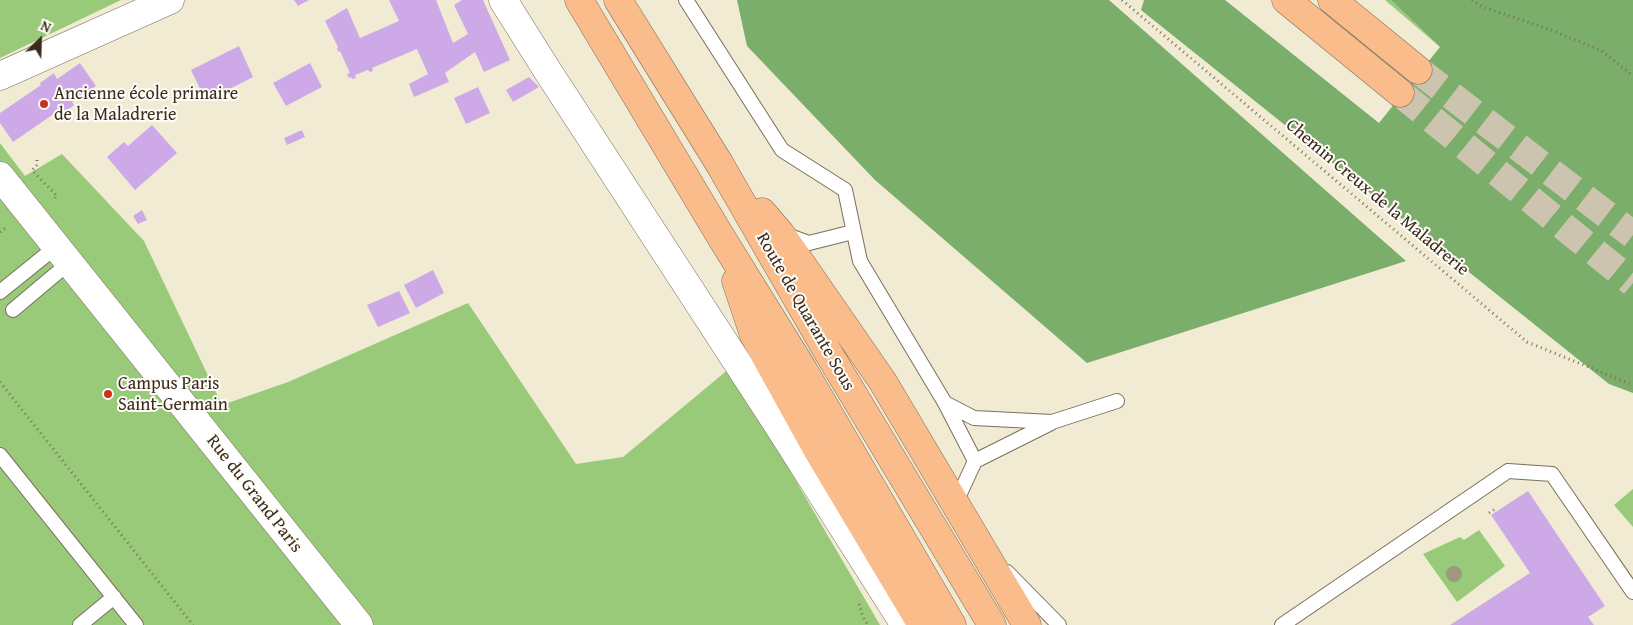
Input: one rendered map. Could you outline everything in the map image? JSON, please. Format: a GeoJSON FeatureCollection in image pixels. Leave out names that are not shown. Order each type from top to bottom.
{"type":"FeatureCollection","features":[{"type":"Feature","properties":{"kind":"main road","name":"Route de Quarante Sous"},"geometry":{"type":"LineString","coordinates":[[579,0],[804,371],[952,625]]}},
{"type":"Feature","properties":{"kind":"main road","name":"Route de Quarante Sous"},"geometry":{"type":"LineString","coordinates":[[618,0],[719,164],[826,349],[992,625]]}},
{"type":"Feature","properties":{"kind":"main road"},"geometry":{"type":"LineString","coordinates":[[1286,0],[1400,93]]}},
{"type":"Feature","properties":{"kind":"main road"},"geometry":{"type":"LineString","coordinates":[[1332,0],[1418,70]]}},
{"type":"Feature","properties":{"kind":"main road"},"geometry":{"type":"LineString","coordinates":[[719,164],[780,232],[883,382],[1027,625]]}},
{"type":"Feature","properties":{"kind":"main road"},"geometry":{"type":"LineString","coordinates":[[721,237],[754,335],[817,449],[922,625]]}},
{"type":"Feature","properties":{"kind":"street"},"geometry":{"type":"LineString","coordinates":[[0,76],[170,0]]}},
{"type":"Feature","properties":{"kind":"street"},"geometry":{"type":"LineString","coordinates":[[503,0],[546,70],[778,425],[905,625]]}},
{"type":"Feature","properties":{"kind":"street","name":"Rue du Grand Paris"},"geometry":{"type":"LineString","coordinates":[[0,176],[358,625]]}},
{"type":"Feature","properties":{"kind":"lane"},"geometry":{"type":"LineString","coordinates":[[686,0],[782,150],[845,190],[860,261],[945,403],[975,461]]}},
{"type":"Feature","properties":{"kind":"lane"},"geometry":{"type":"LineString","coordinates":[[780,232],[809,243],[853,232]]}},
{"type":"Feature","properties":{"kind":"lane"},"geometry":{"type":"LineString","coordinates":[[0,292],[63,254]]}},
{"type":"Feature","properties":{"kind":"lane"},"geometry":{"type":"LineString","coordinates":[[13,310],[63,254]]}},
{"type":"Feature","properties":{"kind":"lane"},"geometry":{"type":"LineString","coordinates":[[955,504],[975,461],[1052,422],[1117,401]]}},
{"type":"Feature","properties":{"kind":"lane"},"geometry":{"type":"LineString","coordinates":[[945,403],[974,418],[1052,422]]}},
{"type":"Feature","properties":{"kind":"lane"},"geometry":{"type":"LineString","coordinates":[[0,455],[136,625]]}},
{"type":"Feature","properties":{"kind":"lane"},"geometry":{"type":"LineString","coordinates":[[1282,625],[1508,470],[1552,474],[1633,592]]}},
{"type":"Feature","properties":{"kind":"lane"},"geometry":{"type":"LineString","coordinates":[[978,543],[1059,625]]}},
{"type":"Feature","properties":{"kind":"lane"},"geometry":{"type":"LineString","coordinates":[[80,625],[114,598]]}},
{"type":"Feature","properties":{"kind":"path","name":"Chemin Creux de la Maladrerie"},"geometry":{"type":"LineString","coordinates":[[1122,0],[1527,342],[1633,385]]}},
{"type":"Feature","properties":{"kind":"path"},"geometry":{"type":"LineString","coordinates":[[1472,0],[1483,7],[1551,30],[1602,51],[1633,76]]}},
{"type":"Feature","properties":{"kind":"path"},"geometry":{"type":"LineString","coordinates":[[0,232],[10,224]]}},
{"type":"Feature","properties":{"kind":"path"},"geometry":{"type":"LineString","coordinates":[[0,382],[193,625]]}},
{"type":"Feature","properties":{"kind":"path"},"geometry":{"type":"LineString","coordinates":[[1489,513],[1496,508]]}},
{"type":"Feature","properties":{"kind":"green space"},"geometry":{"type":"Polygon","coordinates":[[[0,0],[121,0],[0,58],[0,0]]]}},
{"type":"Feature","properties":{"kind":"green space"},"geometry":{"type":"Polygon","coordinates":[[[737,0],[1109,0],[1406,261],[1087,363],[875,180],[747,46],[737,0]]]}},
{"type":"Feature","properties":{"kind":"green space"},"geometry":{"type":"Polygon","coordinates":[[[1144,0],[1225,0],[1379,123],[1440,47],[1391,0],[1633,0],[1633,393],[1609,384],[1141,10],[1144,0]]]}},
{"type":"Feature","properties":{"kind":"green space"},"geometry":{"type":"Polygon","coordinates":[[[1385,0],[1391,0],[1440,47],[1385,0]]]}},
{"type":"Feature","properties":{"kind":"green space"},"geometry":{"type":"Polygon","coordinates":[[[0,143],[25,176],[62,154],[144,241],[222,405],[288,382],[468,303],[576,464],[623,457],[730,368],[880,625],[0,625],[0,143]]]}},
{"type":"Feature","properties":{"kind":"green space"},"geometry":{"type":"Polygon","coordinates":[[[1633,489],[1633,527],[1614,505],[1633,489]]]}},
{"type":"Feature","properties":{"kind":"green space"},"geometry":{"type":"Polygon","coordinates":[[[1479,530],[1505,566],[1457,602],[1423,554],[1460,537],[1464,540],[1479,530]]]}},
{"type":"Feature","properties":{"kind":"building"},"geometry":{"type":"Polygon","coordinates":[[[294,0],[309,0],[298,6],[294,0]]]}},
{"type":"Feature","properties":{"kind":"building"},"geometry":{"type":"Polygon","coordinates":[[[389,0],[436,0],[453,43],[468,34],[454,5],[462,0],[483,0],[510,60],[484,72],[475,52],[445,73],[449,82],[414,97],[409,84],[428,74],[417,49],[372,68],[373,71],[370,72],[368,70],[355,75],[356,78],[349,78],[347,74],[350,73],[340,51],[338,52],[338,47],[325,21],[347,8],[360,38],[399,21],[389,0]]]}},
{"type":"Feature","properties":{"kind":"building"},"geometry":{"type":"Polygon","coordinates":[[[239,46],[253,77],[206,101],[191,70],[239,46]]]}},
{"type":"Feature","properties":{"kind":"building","name":"Ancienne école primaire de la Maladrerie"},"geometry":{"type":"Polygon","coordinates":[[[80,63],[96,86],[72,102],[74,105],[61,115],[58,111],[13,142],[0,123],[0,113],[41,85],[40,83],[54,73],[57,79],[80,63]]]}},
{"type":"Feature","properties":{"kind":"building"},"geometry":{"type":"Polygon","coordinates":[[[310,63],[322,87],[286,106],[273,83],[310,63]]]}},
{"type":"Feature","properties":{"kind":"building"},"geometry":{"type":"Polygon","coordinates":[[[529,77],[539,87],[513,102],[506,90],[529,77]]]}},
{"type":"Feature","properties":{"kind":"building"},"geometry":{"type":"Polygon","coordinates":[[[478,87],[490,113],[466,124],[454,98],[478,87]]]}},
{"type":"Feature","properties":{"kind":"building"},"geometry":{"type":"Polygon","coordinates":[[[152,125],[177,153],[135,190],[107,157],[124,142],[128,146],[152,125]]]}},
{"type":"Feature","properties":{"kind":"building"},"geometry":{"type":"Polygon","coordinates":[[[302,130],[305,137],[287,145],[284,138],[302,130]]]}},
{"type":"Feature","properties":{"kind":"building"},"geometry":{"type":"Polygon","coordinates":[[[142,210],[147,220],[138,224],[133,216],[142,210]]]}},
{"type":"Feature","properties":{"kind":"building"},"geometry":{"type":"Polygon","coordinates":[[[433,270],[444,293],[416,308],[404,285],[433,270]]]}},
{"type":"Feature","properties":{"kind":"building"},"geometry":{"type":"Polygon","coordinates":[[[399,291],[410,313],[378,327],[367,305],[399,291]]]}},
{"type":"Feature","properties":{"kind":"building"},"geometry":{"type":"Polygon","coordinates":[[[1528,491],[1605,606],[1588,617],[1594,625],[1450,625],[1530,573],[1491,515],[1528,491]]]}},
{"type":"Feature","properties":{"kind":"tunnel"},"geometry":{"type":"LineString","coordinates":[[1418,70],[1633,235]]}},
{"type":"Feature","properties":{"kind":"tunnel"},"geometry":{"type":"LineString","coordinates":[[1400,93],[1633,283]]}},
{"type":"Feature","properties":{"kind":"place","name":"Ancienne école primaire de la Maladrerie"},"geometry":{"type":"Point","coordinates":[44,104]}},
{"type":"Feature","properties":{"kind":"place","name":"Campus Paris Saint-Germain"},"geometry":{"type":"Point","coordinates":[108,394]}}]}
